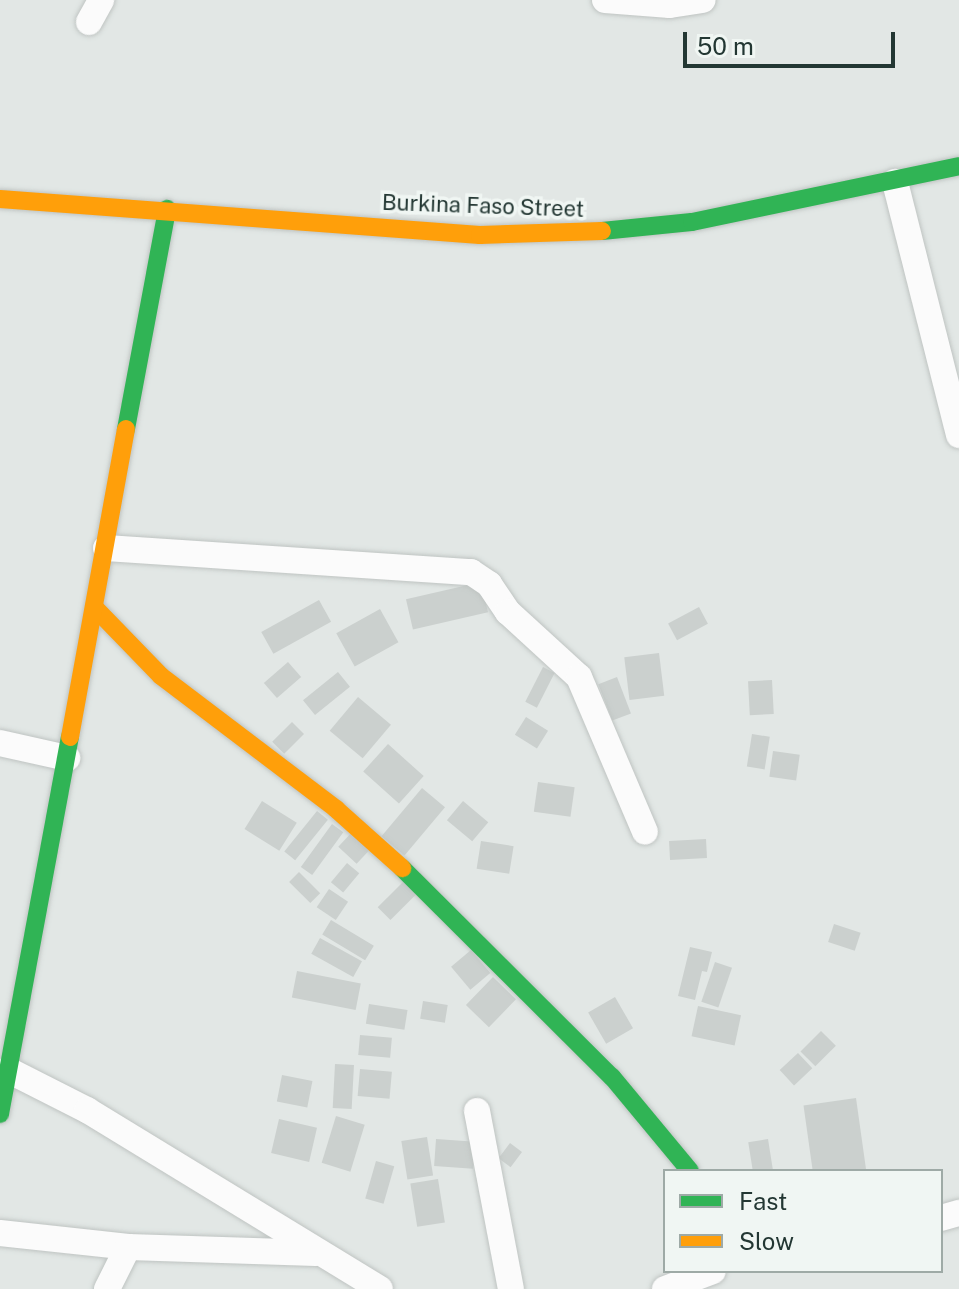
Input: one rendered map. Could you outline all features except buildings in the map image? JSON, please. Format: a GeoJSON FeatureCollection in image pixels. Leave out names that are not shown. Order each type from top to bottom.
{"type":"FeatureCollection","features":[{"type":"Feature","properties":{"kind":"street"},"geometry":{"type":"LineString","coordinates":[[605,0],[670,5],[703,0]]}},
{"type":"Feature","properties":{"kind":"street","name":"Burkina Faso Street"},"geometry":{"type":"LineString","coordinates":[[0,199],[167,209],[465,234],[577,234],[692,222],[895,182],[959,166]]}},
{"type":"Feature","properties":{"kind":"street"},"geometry":{"type":"LineString","coordinates":[[895,182],[959,435]]}},
{"type":"Feature","properties":{"kind":"street"},"geometry":{"type":"LineString","coordinates":[[0,1114],[8,1070],[7,1034],[96,609],[167,209]]}},
{"type":"Feature","properties":{"kind":"street"},"geometry":{"type":"LineString","coordinates":[[106,548],[471,572],[489,584],[508,612],[579,677],[645,832]]}},
{"type":"Feature","properties":{"kind":"street"},"geometry":{"type":"LineString","coordinates":[[96,609],[161,676],[336,809],[408,873],[592,1056],[688,1169]]}},
{"type":"Feature","properties":{"kind":"street"},"geometry":{"type":"LineString","coordinates":[[0,743],[67,758]]}},
{"type":"Feature","properties":{"kind":"street"},"geometry":{"type":"LineString","coordinates":[[8,1070],[47,1087],[380,1289]]}},
{"type":"Feature","properties":{"kind":"street"},"geometry":{"type":"LineString","coordinates":[[477,1111],[511,1289]]}},
{"type":"Feature","properties":{"kind":"street"},"geometry":{"type":"LineString","coordinates":[[0,1233],[128,1247],[317,1253]]}},
{"type":"Feature","properties":{"kind":"street"},"geometry":{"type":"LineString","coordinates":[[107,1289],[128,1247]]}},
{"type":"Feature","properties":{"kind":"street"},"geometry":{"type":"LineString","coordinates":[[665,1289],[708,1273]]}},
{"type":"Feature","properties":{"kind":"traffic: fast"},"geometry":{"type":"LineString","coordinates":[[602,231],[692,222],[959,166]]}},
{"type":"Feature","properties":{"kind":"traffic: fast"},"geometry":{"type":"LineString","coordinates":[[126,429],[167,209]]}},
{"type":"Feature","properties":{"kind":"traffic: fast"},"geometry":{"type":"LineString","coordinates":[[0,1114],[70,737]]}},
{"type":"Feature","properties":{"kind":"traffic: fast"},"geometry":{"type":"LineString","coordinates":[[402,868],[612,1077],[688,1169]]}},
{"type":"Feature","properties":{"kind":"traffic: slow"},"geometry":{"type":"LineString","coordinates":[[0,199],[480,235],[602,231]]}},
{"type":"Feature","properties":{"kind":"traffic: slow"},"geometry":{"type":"LineString","coordinates":[[70,737],[126,429]]}},
{"type":"Feature","properties":{"kind":"traffic: slow"},"geometry":{"type":"LineString","coordinates":[[96,609],[161,676],[336,809],[402,868]]}}]}
